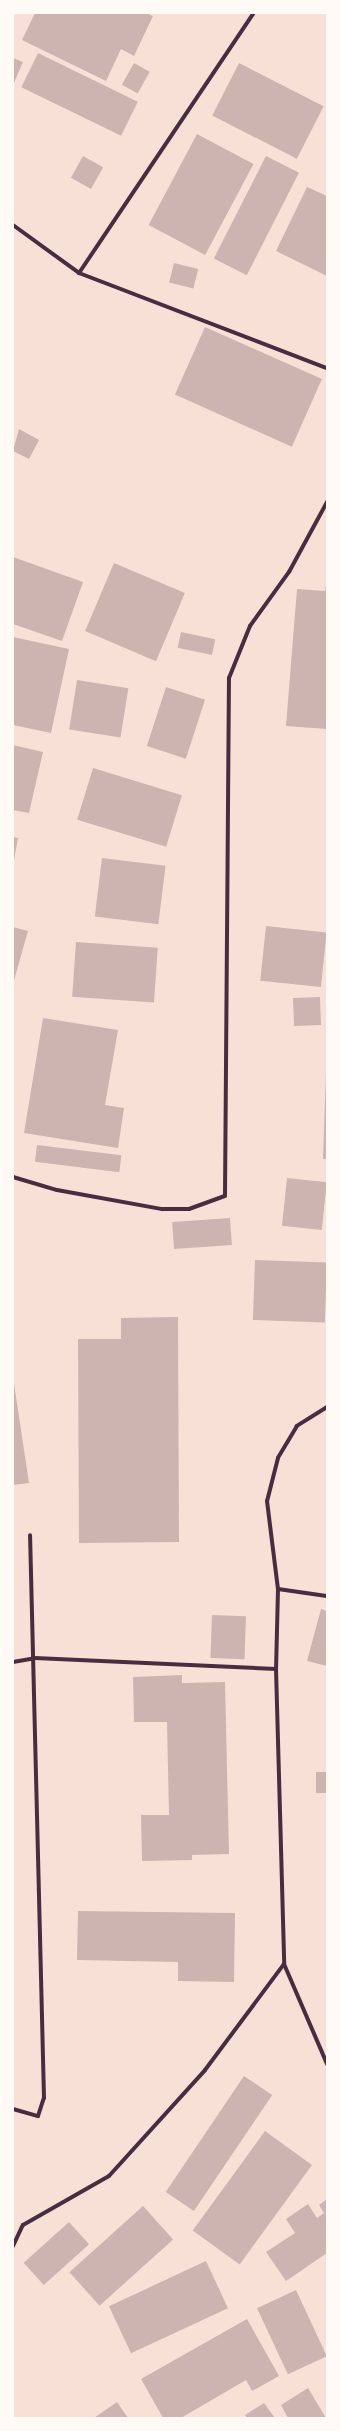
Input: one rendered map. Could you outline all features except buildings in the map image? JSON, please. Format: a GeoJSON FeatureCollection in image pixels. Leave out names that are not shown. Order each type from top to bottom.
{"type":"FeatureCollection","features":[{"type":"Feature","properties":{"kind":"street"},"geometry":{"type":"LineString","coordinates":[[79,273],[254,13]]}},
{"type":"Feature","properties":{"kind":"street"},"geometry":{"type":"LineString","coordinates":[[13,225],[79,273],[327,368]]}},
{"type":"Feature","properties":{"kind":"street"},"geometry":{"type":"LineString","coordinates":[[13,1177],[57,1190],[162,1209],[189,1209],[225,1196],[229,678],[250,626],[289,572],[327,502]]}},
{"type":"Feature","properties":{"kind":"street"},"geometry":{"type":"LineString","coordinates":[[327,1407],[297,1426],[278,1458],[267,1501],[278,1589],[276,1668],[284,1964],[327,2064]]}},
{"type":"Feature","properties":{"kind":"street"},"geometry":{"type":"LineString","coordinates":[[13,2109],[38,2116],[44,2098],[35,1658],[30,1535]]}},
{"type":"Feature","properties":{"kind":"street"},"geometry":{"type":"LineString","coordinates":[[278,1589],[327,1596]]}},
{"type":"Feature","properties":{"kind":"street"},"geometry":{"type":"LineString","coordinates":[[13,1662],[35,1658],[276,1668]]}},
{"type":"Feature","properties":{"kind":"street"},"geometry":{"type":"LineString","coordinates":[[13,2246],[24,2225],[109,2176],[205,2070],[284,1964]]}}]}
